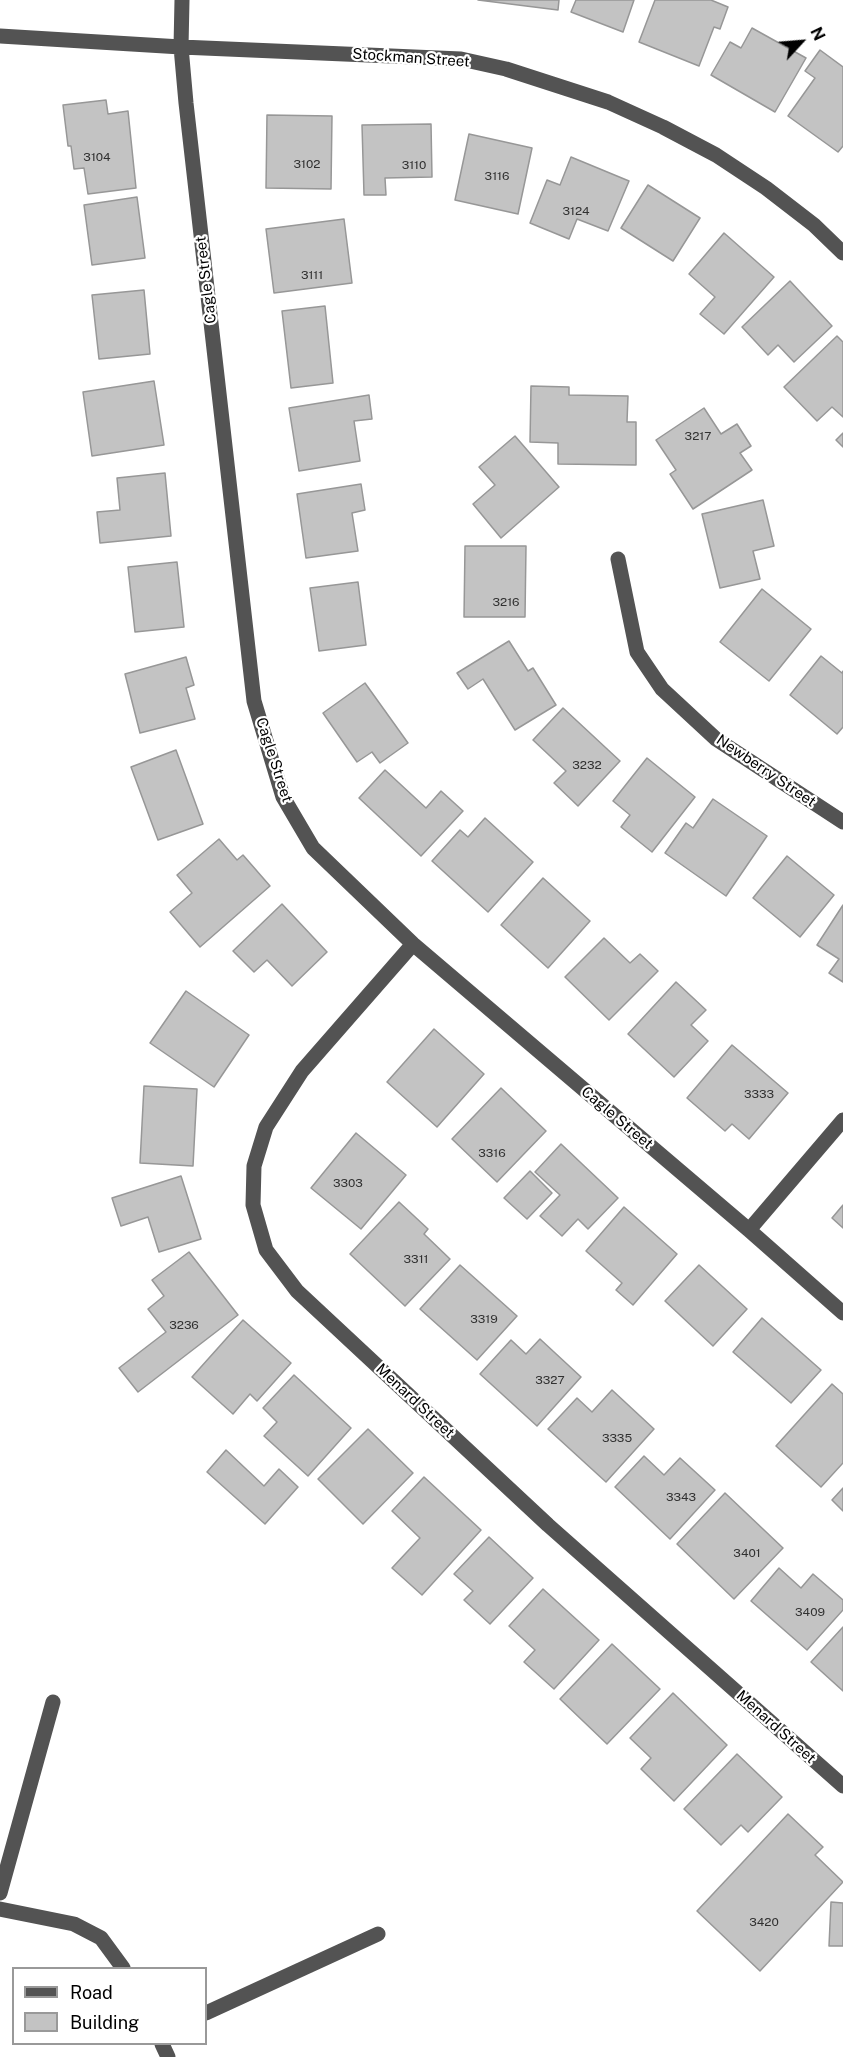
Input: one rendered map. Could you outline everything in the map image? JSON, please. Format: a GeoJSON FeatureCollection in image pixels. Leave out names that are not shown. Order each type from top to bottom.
{"type":"FeatureCollection","features":[{"type":"Feature","properties":{"kind":"street","name":"Cagle Street"},"geometry":{"type":"LineString","coordinates":[[182,0],[181,47],[186,103],[254,700],[283,797],[313,848],[413,944],[843,1313]]}},
{"type":"Feature","properties":{"kind":"street","name":"Stockman Street"},"geometry":{"type":"LineString","coordinates":[[0,36],[181,47],[460,59],[551,82],[608,102],[663,126],[716,155],[766,188],[814,225],[843,253]]}},
{"type":"Feature","properties":{"kind":"street","name":"Newberry Street"},"geometry":{"type":"LineString","coordinates":[[618,559],[638,651],[662,689],[716,739],[843,822]]}},
{"type":"Feature","properties":{"kind":"street","name":"Menard Street"},"geometry":{"type":"LineString","coordinates":[[413,944],[302,1071],[266,1127],[254,1166],[253,1205],[266,1250],[297,1291],[531,1509],[843,1786]]}},
{"type":"Feature","properties":{"kind":"street"},"geometry":{"type":"LineString","coordinates":[[749,1230],[843,1120]]}},
{"type":"Feature","properties":{"kind":"street"},"geometry":{"type":"LineString","coordinates":[[0,1893],[53,1702]]}},
{"type":"Feature","properties":{"kind":"street"},"geometry":{"type":"LineString","coordinates":[[0,1910],[74,1924],[101,1938],[122,1967]]}},
{"type":"Feature","properties":{"kind":"street"},"geometry":{"type":"LineString","coordinates":[[207,2013],[378,1934]]}},
{"type":"Feature","properties":{"kind":"building"},"geometry":{"type":"Polygon","coordinates":[[[478,0],[559,0],[558,10],[478,0]]]}},
{"type":"Feature","properties":{"kind":"building"},"geometry":{"type":"Polygon","coordinates":[[[576,0],[634,0],[623,32],[571,12],[576,0]]]}},
{"type":"Feature","properties":{"kind":"building"},"geometry":{"type":"Polygon","coordinates":[[[655,0],[711,0],[728,7],[720,29],[714,27],[699,66],[639,42],[655,0]]]}},
{"type":"Feature","properties":{"kind":"building"},"geometry":{"type":"Polygon","coordinates":[[[752,28],[806,58],[775,112],[711,75],[730,42],[741,48],[752,28]]]}},
{"type":"Feature","properties":{"kind":"building"},"geometry":{"type":"Polygon","coordinates":[[[820,50],[843,67],[843,146],[838,152],[788,116],[815,78],[805,71],[820,50]]]}},
{"type":"Feature","properties":{"kind":"building"},"geometry":{"type":"Polygon","coordinates":[[[106,100],[108,114],[128,111],[136,188],[88,194],[84,168],[74,169],[71,146],[68,146],[63,105],[106,100]]]}},
{"type":"Feature","properties":{"kind":"building"},"geometry":{"type":"Polygon","coordinates":[[[267,115],[332,116],[331,189],[266,188],[267,115]]]}},
{"type":"Feature","properties":{"kind":"building"},"geometry":{"type":"Polygon","coordinates":[[[431,124],[432,177],[385,178],[386,195],[364,195],[362,125],[431,124]]]}},
{"type":"Feature","properties":{"kind":"building"},"geometry":{"type":"Polygon","coordinates":[[[469,134],[532,148],[518,214],[455,200],[469,134]]]}},
{"type":"Feature","properties":{"kind":"building"},"geometry":{"type":"Polygon","coordinates":[[[571,157],[629,181],[608,231],[577,219],[569,239],[530,223],[547,180],[560,185],[571,157]]]}},
{"type":"Feature","properties":{"kind":"building"},"geometry":{"type":"Polygon","coordinates":[[[648,185],[700,218],[673,261],[621,228],[648,185]]]}},
{"type":"Feature","properties":{"kind":"building"},"geometry":{"type":"Polygon","coordinates":[[[137,197],[145,258],[92,265],[84,205],[137,197]]]}},
{"type":"Feature","properties":{"kind":"building"},"geometry":{"type":"Polygon","coordinates":[[[344,219],[352,283],[274,293],[266,229],[344,219]]]}},
{"type":"Feature","properties":{"kind":"building"},"geometry":{"type":"Polygon","coordinates":[[[724,233],[774,277],[724,334],[700,314],[715,297],[689,274],[724,233]]]}},
{"type":"Feature","properties":{"kind":"building"},"geometry":{"type":"Polygon","coordinates":[[[790,281],[832,326],[794,362],[778,345],[768,355],[742,327],[790,281]]]}},
{"type":"Feature","properties":{"kind":"building"},"geometry":{"type":"Polygon","coordinates":[[[144,290],[150,354],[99,359],[92,295],[144,290]]]}},
{"type":"Feature","properties":{"kind":"building"},"geometry":{"type":"Polygon","coordinates":[[[325,306],[333,383],[291,388],[282,311],[325,306]]]}},
{"type":"Feature","properties":{"kind":"building"},"geometry":{"type":"Polygon","coordinates":[[[837,336],[843,342],[843,417],[832,407],[817,421],[784,387],[837,336]]]}},
{"type":"Feature","properties":{"kind":"building"},"geometry":{"type":"Polygon","coordinates":[[[154,381],[164,445],[92,456],[83,392],[154,381]]]}},
{"type":"Feature","properties":{"kind":"building"},"geometry":{"type":"Polygon","coordinates":[[[531,386],[569,387],[569,395],[628,396],[627,422],[636,422],[636,465],[558,464],[558,443],[530,442],[531,386]]]}},
{"type":"Feature","properties":{"kind":"building"},"geometry":{"type":"Polygon","coordinates":[[[369,395],[372,419],[354,421],[360,461],[299,471],[289,408],[369,395]]]}},
{"type":"Feature","properties":{"kind":"building"},"geometry":{"type":"Polygon","coordinates":[[[704,408],[721,434],[737,424],[751,446],[740,453],[752,470],[693,509],[670,474],[676,470],[656,440],[704,408]]]}},
{"type":"Feature","properties":{"kind":"building"},"geometry":{"type":"Polygon","coordinates":[[[843,433],[843,447],[836,440],[843,433]]]}},
{"type":"Feature","properties":{"kind":"building"},"geometry":{"type":"Polygon","coordinates":[[[515,436],[559,487],[501,538],[473,504],[495,485],[479,467],[515,436]]]}},
{"type":"Feature","properties":{"kind":"building"},"geometry":{"type":"Polygon","coordinates":[[[165,473],[171,536],[100,543],[97,512],[120,510],[117,478],[165,473]]]}},
{"type":"Feature","properties":{"kind":"building"},"geometry":{"type":"Polygon","coordinates":[[[361,484],[365,510],[352,513],[358,551],[306,558],[297,494],[361,484]]]}},
{"type":"Feature","properties":{"kind":"building"},"geometry":{"type":"Polygon","coordinates":[[[763,500],[774,546],[753,551],[760,579],[720,588],[702,514],[763,500]]]}},
{"type":"Feature","properties":{"kind":"building"},"geometry":{"type":"Polygon","coordinates":[[[465,546],[526,546],[525,617],[464,617],[465,546]]]}},
{"type":"Feature","properties":{"kind":"building"},"geometry":{"type":"Polygon","coordinates":[[[177,562],[184,627],[135,632],[128,567],[177,562]]]}},
{"type":"Feature","properties":{"kind":"building"},"geometry":{"type":"Polygon","coordinates":[[[358,582],[366,645],[319,651],[310,588],[358,582]]]}},
{"type":"Feature","properties":{"kind":"building"},"geometry":{"type":"Polygon","coordinates":[[[762,589],[811,629],[769,681],[720,642],[762,589]]]}},
{"type":"Feature","properties":{"kind":"building"},"geometry":{"type":"Polygon","coordinates":[[[509,641],[528,671],[533,668],[556,705],[515,730],[483,679],[468,689],[457,673],[509,641]]]}},
{"type":"Feature","properties":{"kind":"building"},"geometry":{"type":"Polygon","coordinates":[[[821,656],[842,673],[843,671],[843,727],[837,734],[790,695],[821,656]]]}},
{"type":"Feature","properties":{"kind":"building"},"geometry":{"type":"Polygon","coordinates":[[[186,657],[194,685],[186,688],[195,719],[140,733],[125,674],[186,657]]]}},
{"type":"Feature","properties":{"kind":"building"},"geometry":{"type":"Polygon","coordinates":[[[365,683],[408,743],[380,763],[372,752],[357,762],[323,713],[365,683]]]}},
{"type":"Feature","properties":{"kind":"building"},"geometry":{"type":"Polygon","coordinates":[[[563,708],[620,761],[578,806],[554,783],[566,771],[533,740],[563,708]]]}},
{"type":"Feature","properties":{"kind":"building"},"geometry":{"type":"Polygon","coordinates":[[[176,750],[203,824],[158,840],[131,767],[176,750]]]}},
{"type":"Feature","properties":{"kind":"building"},"geometry":{"type":"Polygon","coordinates":[[[647,758],[695,797],[652,852],[621,827],[630,815],[613,801],[647,758]]]}},
{"type":"Feature","properties":{"kind":"building"},"geometry":{"type":"Polygon","coordinates":[[[385,770],[426,808],[441,791],[463,811],[421,856],[359,798],[385,770]]]}},
{"type":"Feature","properties":{"kind":"building"},"geometry":{"type":"Polygon","coordinates":[[[713,799],[767,836],[726,896],[665,853],[686,823],[693,828],[713,799]]]}},
{"type":"Feature","properties":{"kind":"building"},"geometry":{"type":"Polygon","coordinates":[[[485,818],[533,862],[488,912],[432,861],[460,830],[468,837],[485,818]]]}},
{"type":"Feature","properties":{"kind":"building"},"geometry":{"type":"Polygon","coordinates":[[[219,839],[237,860],[243,855],[270,886],[200,947],[170,912],[192,893],[177,875],[219,839]]]}},
{"type":"Feature","properties":{"kind":"building"},"geometry":{"type":"Polygon","coordinates":[[[787,856],[834,895],[800,937],[753,898],[787,856]]]}},
{"type":"Feature","properties":{"kind":"building"},"geometry":{"type":"Polygon","coordinates":[[[543,878],[590,921],[548,968],[501,925],[543,878]]]}},
{"type":"Feature","properties":{"kind":"building"},"geometry":{"type":"Polygon","coordinates":[[[282,904],[327,952],[292,986],[267,960],[254,972],[233,951],[282,904]]]}},
{"type":"Feature","properties":{"kind":"building"},"geometry":{"type":"Polygon","coordinates":[[[843,905],[843,982],[829,973],[839,959],[817,945],[843,905]]]}},
{"type":"Feature","properties":{"kind":"building"},"geometry":{"type":"Polygon","coordinates":[[[604,938],[630,963],[640,954],[658,971],[609,1020],[565,977],[604,938]]]}},
{"type":"Feature","properties":{"kind":"building"},"geometry":{"type":"Polygon","coordinates":[[[676,982],[706,1010],[691,1025],[708,1041],[674,1077],[628,1034],[676,982]]]}},
{"type":"Feature","properties":{"kind":"building"},"geometry":{"type":"Polygon","coordinates":[[[186,991],[249,1035],[214,1087],[150,1043],[186,991]]]}},
{"type":"Feature","properties":{"kind":"building"},"geometry":{"type":"Polygon","coordinates":[[[434,1029],[484,1074],[437,1127],[387,1082],[434,1029]]]}},
{"type":"Feature","properties":{"kind":"building"},"geometry":{"type":"Polygon","coordinates":[[[732,1045],[788,1093],[749,1139],[732,1124],[725,1131],[687,1098],[732,1045]]]}},
{"type":"Feature","properties":{"kind":"building"},"geometry":{"type":"Polygon","coordinates":[[[144,1086],[197,1089],[193,1166],[140,1163],[144,1086]]]}},
{"type":"Feature","properties":{"kind":"building"},"geometry":{"type":"Polygon","coordinates":[[[501,1088],[546,1131],[497,1182],[452,1139],[501,1088]]]}},
{"type":"Feature","properties":{"kind":"building"},"geometry":{"type":"Polygon","coordinates":[[[356,1133],[406,1175],[361,1229],[311,1188],[356,1133]]]}},
{"type":"Feature","properties":{"kind":"building"},"geometry":{"type":"Polygon","coordinates":[[[561,1144],[618,1198],[588,1229],[578,1219],[562,1236],[540,1216],[560,1195],[535,1172],[561,1144]]]}},
{"type":"Feature","properties":{"kind":"building"},"geometry":{"type":"Polygon","coordinates":[[[530,1171],[552,1193],[527,1219],[504,1198],[530,1171]]]}},
{"type":"Feature","properties":{"kind":"building"},"geometry":{"type":"Polygon","coordinates":[[[181,1176],[201,1239],[159,1252],[148,1217],[121,1226],[112,1198],[181,1176]]]}},
{"type":"Feature","properties":{"kind":"building"},"geometry":{"type":"Polygon","coordinates":[[[399,1202],[428,1229],[424,1234],[450,1259],[405,1306],[350,1254],[399,1202]]]}},
{"type":"Feature","properties":{"kind":"building"},"geometry":{"type":"Polygon","coordinates":[[[843,1205],[843,1228],[832,1218],[843,1205]]]}},
{"type":"Feature","properties":{"kind":"building"},"geometry":{"type":"Polygon","coordinates":[[[624,1207],[677,1254],[633,1305],[616,1290],[622,1283],[586,1251],[624,1207]]]}},
{"type":"Feature","properties":{"kind":"building"},"geometry":{"type":"Polygon","coordinates":[[[189,1252],[238,1315],[138,1392],[119,1368],[166,1332],[148,1309],[164,1296],[152,1280],[189,1252]]]}},
{"type":"Feature","properties":{"kind":"building"},"geometry":{"type":"Polygon","coordinates":[[[460,1265],[517,1316],[477,1360],[420,1309],[460,1265]]]}},
{"type":"Feature","properties":{"kind":"building"},"geometry":{"type":"Polygon","coordinates":[[[699,1265],[747,1309],[713,1346],[665,1301],[699,1265]]]}},
{"type":"Feature","properties":{"kind":"building"},"geometry":{"type":"Polygon","coordinates":[[[762,1318],[821,1370],[791,1403],[733,1352],[762,1318]]]}},
{"type":"Feature","properties":{"kind":"building"},"geometry":{"type":"Polygon","coordinates":[[[243,1320],[291,1363],[257,1401],[250,1394],[233,1414],[192,1377],[243,1320]]]}},
{"type":"Feature","properties":{"kind":"building"},"geometry":{"type":"Polygon","coordinates":[[[540,1339],[581,1377],[537,1426],[480,1374],[511,1340],[526,1354],[540,1339]]]}},
{"type":"Feature","properties":{"kind":"building"},"geometry":{"type":"Polygon","coordinates":[[[294,1375],[351,1428],[308,1476],[264,1436],[277,1422],[263,1408],[294,1375]]]}},
{"type":"Feature","properties":{"kind":"building"},"geometry":{"type":"Polygon","coordinates":[[[832,1384],[843,1394],[843,1463],[821,1487],[776,1446],[832,1384]]]}},
{"type":"Feature","properties":{"kind":"building"},"geometry":{"type":"Polygon","coordinates":[[[612,1390],[654,1429],[606,1482],[548,1429],[577,1398],[592,1412],[612,1390]]]}},
{"type":"Feature","properties":{"kind":"building"},"geometry":{"type":"Polygon","coordinates":[[[368,1429],[413,1473],[363,1524],[318,1479],[368,1429]]]}},
{"type":"Feature","properties":{"kind":"building"},"geometry":{"type":"Polygon","coordinates":[[[226,1450],[264,1486],[279,1469],[298,1487],[265,1524],[207,1472],[226,1450]]]}},
{"type":"Feature","properties":{"kind":"building"},"geometry":{"type":"Polygon","coordinates":[[[644,1456],[664,1475],[680,1458],[715,1490],[670,1539],[615,1487],[644,1456]]]}},
{"type":"Feature","properties":{"kind":"building"},"geometry":{"type":"Polygon","coordinates":[[[424,1477],[481,1530],[422,1595],[392,1568],[420,1538],[392,1511],[424,1477]]]}},
{"type":"Feature","properties":{"kind":"building"},"geometry":{"type":"Polygon","coordinates":[[[843,1488],[843,1511],[832,1500],[843,1488]]]}},
{"type":"Feature","properties":{"kind":"building"},"geometry":{"type":"Polygon","coordinates":[[[725,1493],[783,1548],[734,1599],[677,1544],[725,1493]]]}},
{"type":"Feature","properties":{"kind":"building"},"geometry":{"type":"Polygon","coordinates":[[[489,1537],[533,1578],[490,1624],[464,1600],[473,1591],[454,1574],[489,1537]]]}},
{"type":"Feature","properties":{"kind":"building"},"geometry":{"type":"Polygon","coordinates":[[[779,1568],[801,1588],[813,1574],[843,1600],[843,1610],[807,1650],[751,1601],[779,1568]]]}},
{"type":"Feature","properties":{"kind":"building"},"geometry":{"type":"Polygon","coordinates":[[[543,1589],[599,1640],[554,1689],[524,1662],[535,1650],[509,1626],[543,1589]]]}},
{"type":"Feature","properties":{"kind":"building"},"geometry":{"type":"Polygon","coordinates":[[[843,1627],[843,1691],[811,1662],[843,1627]]]}},
{"type":"Feature","properties":{"kind":"building"},"geometry":{"type":"Polygon","coordinates":[[[612,1644],[660,1689],[607,1744],[560,1699],[612,1644]]]}},
{"type":"Feature","properties":{"kind":"building"},"geometry":{"type":"Polygon","coordinates":[[[673,1693],[727,1745],[674,1801],[641,1769],[651,1758],[630,1738],[673,1693]]]}},
{"type":"Feature","properties":{"kind":"building"},"geometry":{"type":"Polygon","coordinates":[[[737,1754],[782,1797],[748,1832],[741,1825],[721,1845],[684,1809],[737,1754]]]}},
{"type":"Feature","properties":{"kind":"building"},"geometry":{"type":"Polygon","coordinates":[[[788,1814],[823,1847],[815,1855],[843,1882],[760,1971],[697,1911],[788,1814]]]}},
{"type":"Feature","properties":{"kind":"building"},"geometry":{"type":"Polygon","coordinates":[[[831,1902],[843,1903],[843,1946],[829,1946],[831,1902]]]}}]}
